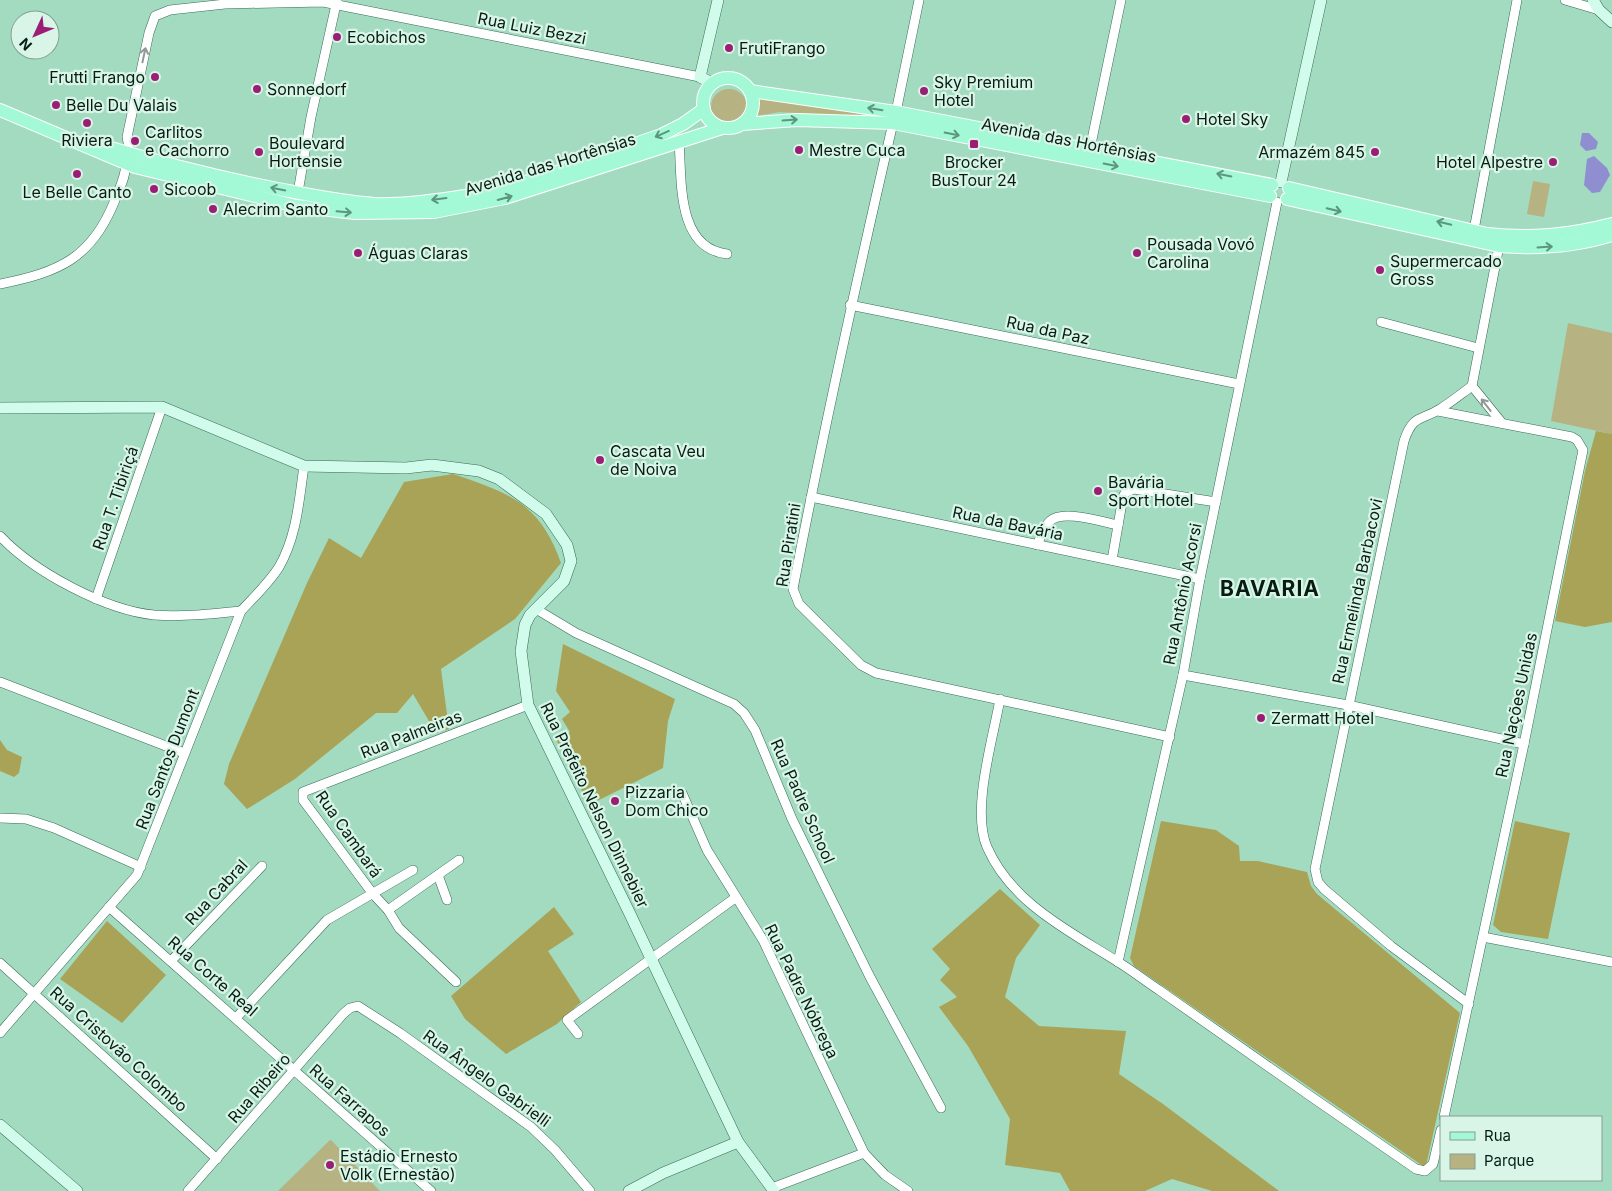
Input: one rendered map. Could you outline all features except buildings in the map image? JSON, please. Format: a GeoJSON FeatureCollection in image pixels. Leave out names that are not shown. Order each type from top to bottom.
{"type":"FeatureCollection","features":[{"type":"Feature","properties":{"kind":"main road"},"geometry":{"type":"LineString","coordinates":[[725,78],[733,78],[746,85],[750,91],[753,105],[752,112],[742,124],[735,127],[722,128],[710,121],[704,109],[704,95],[712,84],[725,78]]}},
{"type":"Feature","properties":{"kind":"main road","name":"Avenida das Hortênsias"},"geometry":{"type":"LineString","coordinates":[[750,91],[1516,238],[1539,238],[1581,232],[1612,224]]}},
{"type":"Feature","properties":{"kind":"main road","name":"Avenida das Hortênsias"},"geometry":{"type":"LineString","coordinates":[[0,110],[129,164],[297,199],[376,204],[467,196],[508,186],[661,135],[683,124],[704,109]]}},
{"type":"Feature","properties":{"kind":"main road","name":"Avenida das Hortênsias"},"geometry":{"type":"LineString","coordinates":[[742,124],[797,120],[894,118],[1090,149],[1279,192],[1499,246],[1523,248],[1559,246],[1612,235]]}},
{"type":"Feature","properties":{"kind":"main road","name":"Avenida das Hortênsias"},"geometry":{"type":"LineString","coordinates":[[129,164],[130,157],[148,159],[297,199],[338,212],[380,214],[434,212],[467,207],[531,190],[722,128]]}},
{"type":"Feature","properties":{"kind":"main road","name":"Avenida das Hortênsias"},"geometry":{"type":"LineString","coordinates":[[66,137],[116,150],[129,164]]}},
{"type":"Feature","properties":{"kind":"main road"},"geometry":{"type":"LineString","coordinates":[[84,146],[111,152],[116,150]]}},
{"type":"Feature","properties":{"kind":"street"},"geometry":{"type":"LineString","coordinates":[[712,84],[700,77],[718,0]]}},
{"type":"Feature","properties":{"kind":"street","name":"Rua Piratini"},"geometry":{"type":"LineString","coordinates":[[919,0],[894,118],[850,305],[793,589],[799,604],[861,666],[876,672],[1170,737]]}},
{"type":"Feature","properties":{"kind":"street"},"geometry":{"type":"LineString","coordinates":[[1090,149],[1121,0]]}},
{"type":"Feature","properties":{"kind":"street","name":"Rua Antônio Acorsi"},"geometry":{"type":"LineString","coordinates":[[1118,962],[1170,737],[1239,384],[1321,0]]}},
{"type":"Feature","properties":{"kind":"street"},"geometry":{"type":"LineString","coordinates":[[1474,230],[1517,0]]}},
{"type":"Feature","properties":{"kind":"street"},"geometry":{"type":"LineString","coordinates":[[1565,0],[1596,5],[1612,22]]}},
{"type":"Feature","properties":{"kind":"street"},"geometry":{"type":"LineString","coordinates":[[297,199],[337,2]]}},
{"type":"Feature","properties":{"kind":"street","name":"Rua Luiz Bezzi"},"geometry":{"type":"LineString","coordinates":[[129,164],[127,137],[149,33],[155,16],[160,12],[225,4],[337,2],[700,77]]}},
{"type":"Feature","properties":{"kind":"street","name":"Rua Luiz Bezzi"},"geometry":{"type":"LineString","coordinates":[[116,150],[127,137]]}},
{"type":"Feature","properties":{"kind":"street"},"geometry":{"type":"LineString","coordinates":[[680,141],[683,196],[692,233],[702,246],[716,253],[727,254]]}},
{"type":"Feature","properties":{"kind":"street"},"geometry":{"type":"LineString","coordinates":[[0,284],[46,271],[81,254],[97,237],[108,217],[129,164]]}},
{"type":"Feature","properties":{"kind":"street"},"geometry":{"type":"LineString","coordinates":[[1499,246],[1472,386],[1502,424]]}},
{"type":"Feature","properties":{"kind":"street","name":"Rua da Paz"},"geometry":{"type":"LineString","coordinates":[[850,305],[1239,384]]}},
{"type":"Feature","properties":{"kind":"street"},"geometry":{"type":"LineString","coordinates":[[1381,322],[1478,348]]}},
{"type":"Feature","properties":{"kind":"street","name":"Rua Ermelinda Barbacovi"},"geometry":{"type":"LineString","coordinates":[[1469,1004],[1392,946],[1318,882],[1315,869],[1404,441],[1412,424],[1421,416],[1438,411],[1472,386]]}},
{"type":"Feature","properties":{"kind":"street","name":"Rua Prefeito Nelson Dinnebier"},"geometry":{"type":"LineString","coordinates":[[0,408],[162,407],[304,466],[406,468],[432,465],[479,471],[498,479],[546,514],[567,545],[571,561],[564,581],[536,609],[525,625],[522,637],[522,668],[528,706],[738,1142],[773,1190]]}},
{"type":"Feature","properties":{"kind":"street","name":"Rua T. Tibiriçá"},"geometry":{"type":"LineString","coordinates":[[96,599],[162,407]]}},
{"type":"Feature","properties":{"kind":"street","name":"Rua Nações Unidas"},"geometry":{"type":"LineString","coordinates":[[1438,411],[1572,437],[1577,440],[1583,450],[1524,744],[1444,1116]]}},
{"type":"Feature","properties":{"kind":"street","name":"Rua Santos Dumont"},"geometry":{"type":"LineString","coordinates":[[0,1033],[34,992],[133,882],[141,867],[184,753],[241,612],[268,581],[289,546],[297,516],[304,466]]}},
{"type":"Feature","properties":{"kind":"street"},"geometry":{"type":"LineString","coordinates":[[1112,560],[1123,497],[1134,489],[1216,502]]}},
{"type":"Feature","properties":{"kind":"street","name":"Rua da Bavária"},"geometry":{"type":"LineString","coordinates":[[811,497],[1200,579]]}},
{"type":"Feature","properties":{"kind":"street"},"geometry":{"type":"LineString","coordinates":[[1037,544],[1049,522],[1056,517],[1067,515],[1118,525]]}},
{"type":"Feature","properties":{"kind":"street"},"geometry":{"type":"LineString","coordinates":[[0,536],[38,566],[96,599],[152,614],[186,616],[241,612]]}},
{"type":"Feature","properties":{"kind":"street","name":"Rua Padre School"},"geometry":{"type":"LineString","coordinates":[[536,609],[576,633],[734,704],[744,713],[755,730],[792,819],[870,977],[942,1108]]}},
{"type":"Feature","properties":{"kind":"street"},"geometry":{"type":"LineString","coordinates":[[1183,675],[1348,706],[1524,744]]}},
{"type":"Feature","properties":{"kind":"street"},"geometry":{"type":"LineString","coordinates":[[0,682],[184,753]]}},
{"type":"Feature","properties":{"kind":"street"},"geometry":{"type":"LineString","coordinates":[[1000,699],[981,804],[981,824],[987,847],[1010,882],[1027,901],[1051,920],[1118,962],[1416,1169],[1425,1171],[1433,1164],[1440,1134]]}},
{"type":"Feature","properties":{"kind":"street","name":"Rua Palmeiras"},"geometry":{"type":"LineString","coordinates":[[304,790],[528,706]]}},
{"type":"Feature","properties":{"kind":"street","name":"Rua Cambará"},"geometry":{"type":"LineString","coordinates":[[304,790],[303,800],[388,910],[399,928],[456,982]]}},
{"type":"Feature","properties":{"kind":"street","name":"Rua Padre Nóbrega"},"geometry":{"type":"LineString","coordinates":[[682,793],[707,850],[735,898],[763,940],[864,1153],[885,1175],[908,1191]]}},
{"type":"Feature","properties":{"kind":"street"},"geometry":{"type":"LineString","coordinates":[[0,818],[26,819],[54,828],[141,867]]}},
{"type":"Feature","properties":{"kind":"street"},"geometry":{"type":"LineString","coordinates":[[388,910],[459,860]]}},
{"type":"Feature","properties":{"kind":"street","name":"Rua Cabral"},"geometry":{"type":"LineString","coordinates":[[171,961],[262,866]]}},
{"type":"Feature","properties":{"kind":"street"},"geometry":{"type":"LineString","coordinates":[[236,1018],[327,920],[413,870]]}},
{"type":"Feature","properties":{"kind":"street"},"geometry":{"type":"LineString","coordinates":[[438,875],[446,900]]}},
{"type":"Feature","properties":{"kind":"street"},"geometry":{"type":"LineString","coordinates":[[578,1034],[567,1020],[735,898]]}},
{"type":"Feature","properties":{"kind":"street","name":"Rua Corte Real"},"geometry":{"type":"LineString","coordinates":[[109,907],[294,1070]]}},
{"type":"Feature","properties":{"kind":"street"},"geometry":{"type":"LineString","coordinates":[[1483,937],[1612,962]]}},
{"type":"Feature","properties":{"kind":"street","name":"Rua Cristovão Colombo"},"geometry":{"type":"LineString","coordinates":[[0,962],[217,1159]]}},
{"type":"Feature","properties":{"kind":"street","name":"Rua Ribeiro"},"geometry":{"type":"LineString","coordinates":[[188,1191],[342,1014],[354,1006]]}},
{"type":"Feature","properties":{"kind":"street","name":"Rua Ângelo Gabrielli"},"geometry":{"type":"LineString","coordinates":[[354,1006],[362,1008],[400,1033],[531,1128],[550,1144],[590,1191]]}},
{"type":"Feature","properties":{"kind":"street","name":"Rua Farrapos"},"geometry":{"type":"LineString","coordinates":[[294,1070],[431,1191]]}},
{"type":"Feature","properties":{"kind":"street"},"geometry":{"type":"LineString","coordinates":[[0,1125],[77,1191]]}},
{"type":"Feature","properties":{"kind":"street"},"geometry":{"type":"LineString","coordinates":[[629,1191],[663,1173],[738,1142]]}},
{"type":"Feature","properties":{"kind":"street"},"geometry":{"type":"LineString","coordinates":[[773,1190],[864,1153]]}},
{"type":"Feature","properties":{"kind":"green space"},"geometry":{"type":"Polygon","coordinates":[[[729,89],[736,90],[742,94],[746,100],[746,114],[742,120],[736,124],[729,125],[722,124],[716,120],[712,114],[711,107],[712,100],[716,94],[722,90],[729,89]]]}},
{"type":"Feature","properties":{"kind":"green space"},"geometry":{"type":"Polygon","coordinates":[[[759,95],[816,104],[871,117],[779,112],[756,116],[759,95]]]}},
{"type":"Feature","properties":{"kind":"green space"},"geometry":{"type":"Polygon","coordinates":[[[1533,181],[1550,184],[1544,217],[1527,214],[1533,181]]]}},
{"type":"Feature","properties":{"kind":"green space"},"geometry":{"type":"Polygon","coordinates":[[[1568,323],[1612,333],[1612,434],[1551,421],[1568,323]]]}},
{"type":"Feature","properties":{"kind":"green space","name":"Estádio Ernesto Volk (Ernestão)"},"geometry":{"type":"Polygon","coordinates":[[[330,1140],[380,1191],[278,1191],[330,1140]]]}},
{"type":"Feature","properties":{"kind":"shaded area"},"geometry":{"type":"Polygon","coordinates":[[[1596,431],[1612,434],[1612,622],[1585,627],[1555,621],[1585,471],[1596,431]]]}},
{"type":"Feature","properties":{"kind":"shaded area"},"geometry":{"type":"Polygon","coordinates":[[[453,474],[491,487],[520,503],[543,526],[553,543],[561,563],[515,619],[441,669],[449,729],[436,733],[413,694],[397,713],[376,713],[295,779],[247,809],[224,784],[229,764],[307,583],[329,538],[361,558],[404,482],[453,474]]]}},
{"type":"Feature","properties":{"kind":"shaded area"},"geometry":{"type":"Polygon","coordinates":[[[563,644],[675,699],[668,721],[663,768],[589,805],[557,741],[570,732],[562,719],[570,712],[556,691],[563,644]]]}},
{"type":"Feature","properties":{"kind":"shaded area"},"geometry":{"type":"Polygon","coordinates":[[[0,740],[7,750],[22,757],[19,773],[14,777],[0,771],[0,740]]]}},
{"type":"Feature","properties":{"kind":"shaded area"},"geometry":{"type":"Polygon","coordinates":[[[1161,821],[1216,830],[1239,846],[1240,861],[1258,861],[1307,872],[1311,886],[1317,894],[1460,1013],[1426,1166],[1423,1166],[1134,966],[1130,958],[1161,821]]]}},
{"type":"Feature","properties":{"kind":"shaded area"},"geometry":{"type":"Polygon","coordinates":[[[1515,821],[1570,833],[1548,939],[1501,932],[1493,925],[1515,821]]]}},
{"type":"Feature","properties":{"kind":"shaded area"},"geometry":{"type":"Polygon","coordinates":[[[1000,889],[1040,925],[1016,958],[1005,997],[1039,1026],[1126,1031],[1119,1074],[1163,1104],[1279,1191],[1212,1191],[1172,1179],[1145,1191],[1070,1191],[1060,1173],[1005,1165],[1010,1119],[968,1046],[939,1007],[957,997],[940,980],[950,969],[932,949],[1000,889]]]}},
{"type":"Feature","properties":{"kind":"shaded area"},"geometry":{"type":"Polygon","coordinates":[[[554,907],[574,934],[548,951],[581,1002],[557,1024],[506,1054],[465,1019],[451,996],[554,907]]]}},
{"type":"Feature","properties":{"kind":"shaded area"},"geometry":{"type":"Polygon","coordinates":[[[107,921],[166,975],[122,1023],[60,979],[107,921]]]}},
{"type":"Feature","properties":{"kind":"water"},"geometry":{"type":"Polygon","coordinates":[[[1582,133],[1589,133],[1598,142],[1596,149],[1586,151],[1580,145],[1582,133]]]}},
{"type":"Feature","properties":{"kind":"water"},"geometry":{"type":"Polygon","coordinates":[[[1594,156],[1607,168],[1610,175],[1600,192],[1592,193],[1584,185],[1587,159],[1594,156]]]}},
{"type":"Feature","properties":{"kind":"place","name":"Ecobichos"},"geometry":{"type":"Point","coordinates":[337,37]}},
{"type":"Feature","properties":{"kind":"place","name":"FrutiFrango"},"geometry":{"type":"Point","coordinates":[729,48]}},
{"type":"Feature","properties":{"kind":"place","name":"Frutti Frango"},"geometry":{"type":"Point","coordinates":[155,77]}},
{"type":"Feature","properties":{"kind":"place","name":"Sonnedorf"},"geometry":{"type":"Point","coordinates":[257,89]}},
{"type":"Feature","properties":{"kind":"place","name":"Sky Premium Hotel"},"geometry":{"type":"Point","coordinates":[924,91]}},
{"type":"Feature","properties":{"kind":"place","name":"Belle Du Valais"},"geometry":{"type":"Point","coordinates":[56,105]}},
{"type":"Feature","properties":{"kind":"place","name":"Hotel Sky"},"geometry":{"type":"Point","coordinates":[1186,119]}},
{"type":"Feature","properties":{"kind":"place","name":"Riviera"},"geometry":{"type":"Point","coordinates":[87,123]}},
{"type":"Feature","properties":{"kind":"place","name":"Carlitos e Cachorro"},"geometry":{"type":"Point","coordinates":[135,141]}},
{"type":"Feature","properties":{"kind":"place","name":"Brocker BusTour 24"},"geometry":{"type":"Point","coordinates":[974,144]}},
{"type":"Feature","properties":{"kind":"place","name":"Mestre Cuca"},"geometry":{"type":"Point","coordinates":[799,150]}},
{"type":"Feature","properties":{"kind":"place","name":"Boulevard Hortensie"},"geometry":{"type":"Point","coordinates":[259,152]}},
{"type":"Feature","properties":{"kind":"place","name":"Armazém 845"},"geometry":{"type":"Point","coordinates":[1375,152]}},
{"type":"Feature","properties":{"kind":"place","name":"Hotel Alpestre"},"geometry":{"type":"Point","coordinates":[1553,162]}},
{"type":"Feature","properties":{"kind":"place","name":"Le Belle Canto"},"geometry":{"type":"Point","coordinates":[77,174]}},
{"type":"Feature","properties":{"kind":"place","name":"Sicoob"},"geometry":{"type":"Point","coordinates":[154,189]}},
{"type":"Feature","properties":{"kind":"place","name":"Alecrim Santo"},"geometry":{"type":"Point","coordinates":[213,209]}},
{"type":"Feature","properties":{"kind":"place","name":"Águas Claras"},"geometry":{"type":"Point","coordinates":[358,253]}},
{"type":"Feature","properties":{"kind":"place","name":"Pousada Vovó Carolina"},"geometry":{"type":"Point","coordinates":[1137,253]}},
{"type":"Feature","properties":{"kind":"place","name":"Supermercado Gross"},"geometry":{"type":"Point","coordinates":[1380,270]}},
{"type":"Feature","properties":{"kind":"place","name":"Cascata Veu de Noiva"},"geometry":{"type":"Point","coordinates":[600,460]}},
{"type":"Feature","properties":{"kind":"place","name":"Bavária Sport Hotel"},"geometry":{"type":"Point","coordinates":[1098,491]}},
{"type":"Feature","properties":{"kind":"place","name":"Zermatt Hotel"},"geometry":{"type":"Point","coordinates":[1261,718]}},
{"type":"Feature","properties":{"kind":"place","name":"Pizzaria Dom Chico"},"geometry":{"type":"Point","coordinates":[615,801]}},
{"type":"Feature","properties":{"kind":"place","name":"Estádio Ernesto Volk (Ernestão)"},"geometry":{"type":"Point","coordinates":[330,1165]}},
{"type":"Feature","properties":{"kind":"district","name":"BAVARIA"},"geometry":{"type":"Point","coordinates":[1270,589]}}]}
